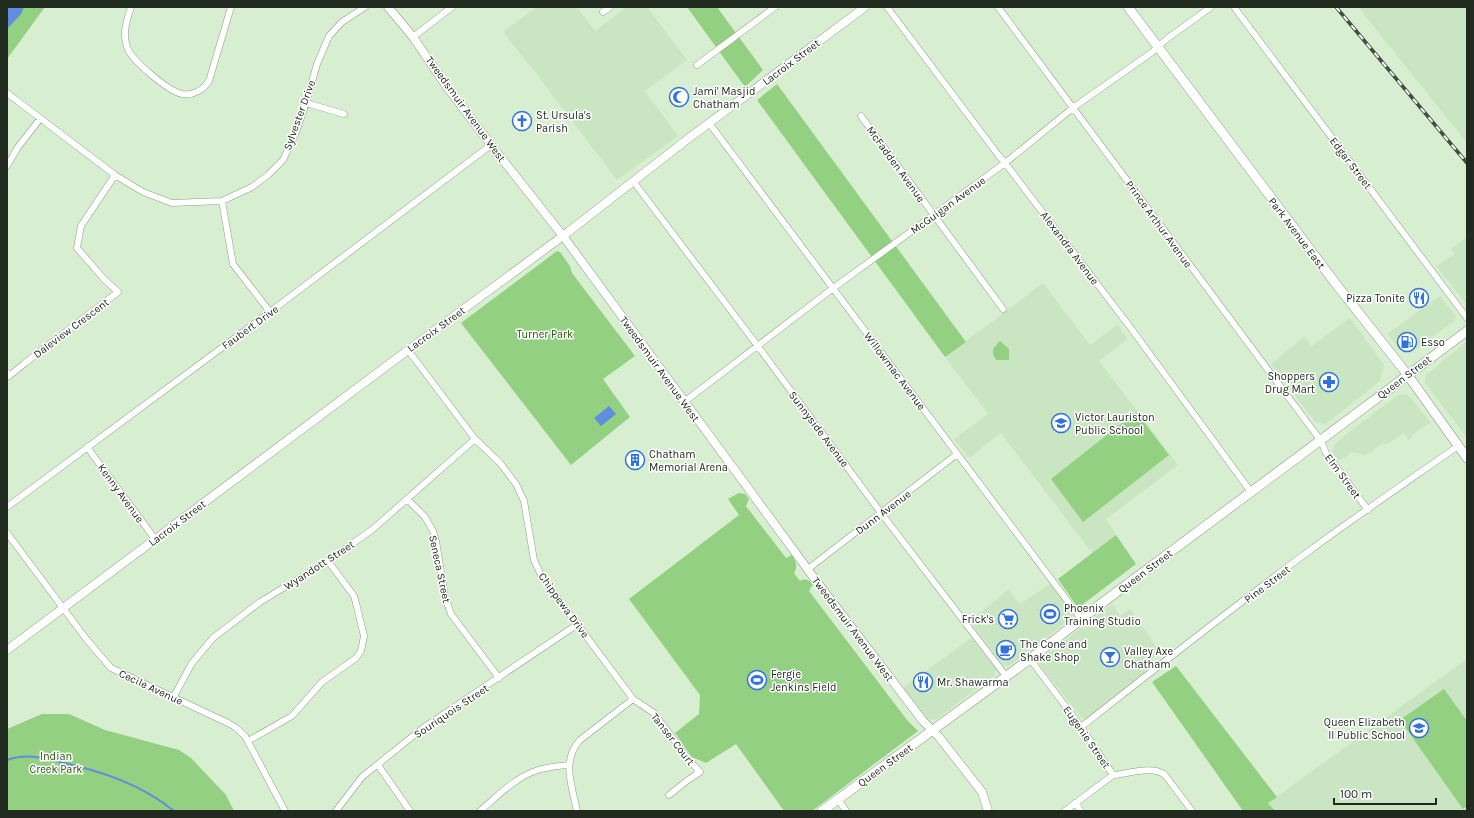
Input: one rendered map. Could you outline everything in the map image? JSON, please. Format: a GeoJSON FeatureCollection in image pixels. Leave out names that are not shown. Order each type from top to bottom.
{"type":"FeatureCollection","features":[{"type":"Feature","properties":{"kind":"main road","name":"Park Avenue East"},"geometry":{"type":"LineString","coordinates":[[1128,7],[1336,284],[1407,374],[1466,456]]}},
{"type":"Feature","properties":{"kind":"main road","name":"Queen Street"},"geometry":{"type":"LineString","coordinates":[[822,811],[1030,659],[1081,619],[1321,441],[1407,374],[1467,331]]}},
{"type":"Feature","properties":{"kind":"street"},"geometry":{"type":"LineString","coordinates":[[131,7],[125,34],[126,45],[131,56],[167,86],[182,94],[198,92],[209,81],[231,7]]}},
{"type":"Feature","properties":{"kind":"street","name":"Sylvester Drive"},"geometry":{"type":"LineString","coordinates":[[7,93],[115,175],[143,192],[172,203],[222,201],[252,188],[283,160],[296,132],[317,64],[329,36],[342,22],[365,7]]}},
{"type":"Feature","properties":{"kind":"street","name":"Tweedsmuir Avenue West"},"geometry":{"type":"LineString","coordinates":[[388,7],[413,37],[447,87],[490,145],[563,236],[684,402],[923,721],[938,737],[982,792],[988,811]]}},
{"type":"Feature","properties":{"kind":"street"},"geometry":{"type":"LineString","coordinates":[[413,37],[452,7]]}},
{"type":"Feature","properties":{"kind":"street"},"geometry":{"type":"LineString","coordinates":[[603,12],[610,7]]}},
{"type":"Feature","properties":{"kind":"street"},"geometry":{"type":"LineString","coordinates":[[697,66],[775,7]]}},
{"type":"Feature","properties":{"kind":"street","name":"Lacroix Street"},"geometry":{"type":"LineString","coordinates":[[7,650],[563,236],[865,7]]}},
{"type":"Feature","properties":{"kind":"street","name":"Alexandra Avenue"},"geometry":{"type":"LineString","coordinates":[[887,7],[1130,327],[1251,492]]}},
{"type":"Feature","properties":{"kind":"street","name":"Prince Arthur Avenue"},"geometry":{"type":"LineString","coordinates":[[998,7],[1321,441]]}},
{"type":"Feature","properties":{"kind":"street","name":"McGuigan Avenue"},"geometry":{"type":"LineString","coordinates":[[684,402],[832,289],[1005,163],[1074,108],[1151,53],[1211,7]]}},
{"type":"Feature","properties":{"kind":"street","name":"Edgar Street"},"geometry":{"type":"LineString","coordinates":[[1234,7],[1467,318]]}},
{"type":"Feature","properties":{"kind":"street"},"geometry":{"type":"LineString","coordinates":[[306,103],[344,114]]}},
{"type":"Feature","properties":{"kind":"street","name":"McFadden Avenue"},"geometry":{"type":"LineString","coordinates":[[861,116],[1003,309]]}},
{"type":"Feature","properties":{"kind":"street"},"geometry":{"type":"LineString","coordinates":[[7,166],[18,147],[40,119]]}},
{"type":"Feature","properties":{"kind":"street","name":"Willowmac Avenue"},"geometry":{"type":"LineString","coordinates":[[709,124],[1081,619]]}},
{"type":"Feature","properties":{"kind":"street","name":"Faubert Drive"},"geometry":{"type":"LineString","coordinates":[[7,507],[270,312],[490,145]]}},
{"type":"Feature","properties":{"kind":"street","name":"Daleview Crescent"},"geometry":{"type":"LineString","coordinates":[[7,373],[9,376],[118,292],[104,279],[77,248],[81,226],[115,175]]}},
{"type":"Feature","properties":{"kind":"street","name":"Sunnyside Avenue"},"geometry":{"type":"LineString","coordinates":[[633,182],[881,513],[1006,676]]}},
{"type":"Feature","properties":{"kind":"street"},"geometry":{"type":"LineString","coordinates":[[222,201],[233,264],[270,312]]}},
{"type":"Feature","properties":{"kind":"street","name":"Chippewa Drive"},"geometry":{"type":"LineString","coordinates":[[408,350],[475,439],[506,470],[519,490],[524,501],[534,560],[537,569],[633,698]]}},
{"type":"Feature","properties":{"kind":"street","name":"Wyandott Street"},"geometry":{"type":"LineString","coordinates":[[173,698],[192,663],[213,638],[260,602],[328,561],[373,529],[408,500],[475,439]]}},
{"type":"Feature","properties":{"kind":"street","name":"Elm Street"},"geometry":{"type":"LineString","coordinates":[[1321,441],[1326,453],[1368,510]]}},
{"type":"Feature","properties":{"kind":"street","name":"Pine Street"},"geometry":{"type":"LineString","coordinates":[[1080,727],[1309,551],[1458,446]]}},
{"type":"Feature","properties":{"kind":"street","name":"Kenny Avenue"},"geometry":{"type":"LineString","coordinates":[[87,447],[155,539]]}},
{"type":"Feature","properties":{"kind":"street","name":"Dunn Avenue"},"geometry":{"type":"LineString","coordinates":[[808,569],[957,454]]}},
{"type":"Feature","properties":{"kind":"street","name":"Seneca Street"},"geometry":{"type":"LineString","coordinates":[[408,500],[425,517],[433,531],[445,597],[451,614],[499,678]]}},
{"type":"Feature","properties":{"kind":"street","name":"Cecile Avenue"},"geometry":{"type":"LineString","coordinates":[[7,533],[102,659],[111,668],[235,727],[245,736],[285,811]]}},
{"type":"Feature","properties":{"kind":"street"},"geometry":{"type":"LineString","coordinates":[[248,741],[292,716],[322,682],[356,658],[361,651],[364,636],[354,596],[328,561]]}},
{"type":"Feature","properties":{"kind":"street","name":"Souriquois Street"},"geometry":{"type":"LineString","coordinates":[[336,811],[362,777],[423,728],[578,624]]}},
{"type":"Feature","properties":{"kind":"street","name":"Eugenie Street"},"geometry":{"type":"LineString","coordinates":[[1030,659],[1113,775],[1149,770],[1161,772],[1165,775],[1192,811]]}},
{"type":"Feature","properties":{"kind":"street"},"geometry":{"type":"LineString","coordinates":[[577,811],[568,765],[575,746],[580,740],[633,698]]}},
{"type":"Feature","properties":{"kind":"street","name":"Tanser Court"},"geometry":{"type":"LineString","coordinates":[[633,698],[654,713],[689,760],[700,772],[669,795]]}},
{"type":"Feature","properties":{"kind":"street"},"geometry":{"type":"LineString","coordinates":[[378,765],[410,811]]}},
{"type":"Feature","properties":{"kind":"street"},"geometry":{"type":"LineString","coordinates":[[480,811],[516,781],[527,774],[538,770],[568,765]]}},
{"type":"Feature","properties":{"kind":"street"},"geometry":{"type":"LineString","coordinates":[[1065,811],[1113,775]]}},
{"type":"Feature","properties":{"kind":"street"},"geometry":{"type":"LineString","coordinates":[[838,799],[846,811]]}},
{"type":"Feature","properties":{"kind":"street"},"geometry":{"type":"LineString","coordinates":[[1075,804],[1081,811]]}},
{"type":"Feature","properties":{"kind":"shaded area"},"geometry":{"type":"Polygon","coordinates":[[[537,7],[577,7],[595,31],[627,7],[647,7],[687,60],[645,91],[678,136],[617,180],[503,32],[537,7]]]}},
{"type":"Feature","properties":{"kind":"shaded area"},"geometry":{"type":"Polygon","coordinates":[[[1358,7],[1467,7],[1467,143],[1358,7]]]}},
{"type":"Feature","properties":{"kind":"shaded area"},"geometry":{"type":"Polygon","coordinates":[[[1467,237],[1467,305],[1436,266],[1455,254],[1451,249],[1467,237]]]}},
{"type":"Feature","properties":{"kind":"shaded area","name":"Victor Lauriston Public School"},"geometry":{"type":"Polygon","coordinates":[[[1043,283],[1090,345],[1117,325],[1128,339],[1099,361],[1178,465],[1106,519],[1116,535],[1092,553],[1001,433],[969,458],[954,439],[988,414],[945,357],[1043,283]]]}},
{"type":"Feature","properties":{"kind":"shaded area"},"geometry":{"type":"Polygon","coordinates":[[[1440,296],[1456,316],[1454,321],[1412,352],[1404,353],[1387,334],[1440,296]]]}},
{"type":"Feature","properties":{"kind":"shaded area"},"geometry":{"type":"Polygon","coordinates":[[[1350,318],[1384,365],[1380,381],[1326,424],[1315,422],[1271,364],[1304,337],[1312,346],[1350,318]]]}},
{"type":"Feature","properties":{"kind":"shaded area"},"geometry":{"type":"Polygon","coordinates":[[[1467,341],[1467,438],[1425,383],[1426,375],[1467,341]]]}},
{"type":"Feature","properties":{"kind":"shaded area"},"geometry":{"type":"Polygon","coordinates":[[[1405,394],[1410,397],[1431,423],[1425,425],[1413,435],[1409,441],[1404,433],[1386,445],[1383,443],[1372,451],[1372,454],[1368,452],[1364,455],[1352,452],[1339,461],[1332,452],[1333,447],[1345,435],[1398,395],[1405,394]]]}},
{"type":"Feature","properties":{"kind":"shaded area"},"geometry":{"type":"Polygon","coordinates":[[[1052,583],[1073,612],[1072,618],[1008,667],[1003,665],[970,621],[1008,590],[1020,604],[1052,583]]]}},
{"type":"Feature","properties":{"kind":"shaded area"},"geometry":{"type":"Polygon","coordinates":[[[1112,604],[1120,616],[1130,609],[1160,653],[1142,666],[1148,673],[1087,719],[1082,718],[1039,664],[1042,658],[1112,604]]]}},
{"type":"Feature","properties":{"kind":"shaded area"},"geometry":{"type":"Polygon","coordinates":[[[971,638],[996,669],[995,675],[937,719],[928,719],[901,689],[971,638]]]}},
{"type":"Feature","properties":{"kind":"shaded area","name":"Queen Elizabeth II Public School"},"geometry":{"type":"Polygon","coordinates":[[[1467,659],[1467,811],[1275,811],[1268,803],[1467,659]]]}},
{"type":"Feature","properties":{"kind":"green space"},"geometry":{"type":"Polygon","coordinates":[[[7,7],[45,7],[7,59],[7,7]]]}},
{"type":"Feature","properties":{"kind":"green space"},"geometry":{"type":"Polygon","coordinates":[[[687,7],[717,7],[763,70],[745,87],[687,7]]]}},
{"type":"Feature","properties":{"kind":"green space"},"geometry":{"type":"Polygon","coordinates":[[[777,84],[966,342],[945,357],[757,100],[777,84]]]}},
{"type":"Feature","properties":{"kind":"green space","name":"Turner Park"},"geometry":{"type":"Polygon","coordinates":[[[557,251],[560,252],[570,266],[572,273],[635,356],[603,379],[630,417],[571,465],[461,323],[557,251]]]}},
{"type":"Feature","properties":{"kind":"green space"},"geometry":{"type":"Polygon","coordinates":[[[1000,341],[1009,349],[1009,360],[996,360],[993,354],[993,349],[1000,341]]]}},
{"type":"Feature","properties":{"kind":"green space"},"geometry":{"type":"Polygon","coordinates":[[[1136,412],[1169,455],[1083,522],[1051,479],[1136,412]]]}},
{"type":"Feature","properties":{"kind":"green space"},"geometry":{"type":"Polygon","coordinates":[[[739,493],[745,494],[749,499],[746,506],[786,558],[792,555],[796,564],[794,573],[800,581],[807,580],[813,584],[809,591],[907,720],[918,731],[812,811],[784,811],[736,744],[706,763],[692,757],[675,733],[699,714],[700,695],[629,599],[739,515],[728,499],[739,493]]]}},
{"type":"Feature","properties":{"kind":"green space"},"geometry":{"type":"Polygon","coordinates":[[[1116,535],[1136,564],[1078,608],[1058,579],[1116,535]]]}},
{"type":"Feature","properties":{"kind":"green space"},"geometry":{"type":"Polygon","coordinates":[[[1176,666],[1277,797],[1268,803],[1275,811],[1243,811],[1152,682],[1176,666]]]}},
{"type":"Feature","properties":{"kind":"green space"},"geometry":{"type":"Polygon","coordinates":[[[1444,689],[1467,721],[1467,806],[1463,809],[1400,720],[1444,689]]]}},
{"type":"Feature","properties":{"kind":"green space","name":"Indian Creek Park"},"geometry":{"type":"Polygon","coordinates":[[[42,714],[69,714],[105,730],[179,750],[191,758],[226,795],[234,811],[7,811],[7,729],[42,714]]]}},
{"type":"Feature","properties":{"kind":"water"},"geometry":{"type":"Polygon","coordinates":[[[7,7],[24,7],[21,14],[7,29],[7,7]]]}},
{"type":"Feature","properties":{"kind":"water"},"geometry":{"type":"Polygon","coordinates":[[[609,406],[616,414],[601,426],[594,418],[609,406]]]}},
{"type":"Feature","properties":{"kind":"waterway"},"geometry":{"type":"LineString","coordinates":[[7,760],[21,757],[50,759],[108,775],[149,794],[174,811]]}},
{"type":"Feature","properties":{"kind":"railway"},"geometry":{"type":"LineString","coordinates":[[1336,7],[1467,163]]}},
{"type":"Feature","properties":{"kind":"place","name":"Jami' Masjid Chatham"},"geometry":{"type":"Point","coordinates":[679,97]}},
{"type":"Feature","properties":{"kind":"place","name":"St. Ursula's Parish"},"geometry":{"type":"Point","coordinates":[522,121]}},
{"type":"Feature","properties":{"kind":"place","name":"Pizza Tonite"},"geometry":{"type":"Point","coordinates":[1419,298]}},
{"type":"Feature","properties":{"kind":"place","name":"Esso"},"geometry":{"type":"Point","coordinates":[1407,342]}},
{"type":"Feature","properties":{"kind":"place","name":"Shoppers Drug Mart"},"geometry":{"type":"Point","coordinates":[1329,382]}},
{"type":"Feature","properties":{"kind":"place","name":"Victor Lauriston Public School"},"geometry":{"type":"Point","coordinates":[1061,423]}},
{"type":"Feature","properties":{"kind":"place","name":"Chatham Memorial Arena"},"geometry":{"type":"Point","coordinates":[635,460]}},
{"type":"Feature","properties":{"kind":"place","name":"Phoenix Training Studio"},"geometry":{"type":"Point","coordinates":[1050,614]}},
{"type":"Feature","properties":{"kind":"place","name":"Frick's"},"geometry":{"type":"Point","coordinates":[1008,619]}},
{"type":"Feature","properties":{"kind":"place","name":"The Cone and Shake Shop"},"geometry":{"type":"Point","coordinates":[1006,650]}},
{"type":"Feature","properties":{"kind":"place","name":"Valley Axe Chatham"},"geometry":{"type":"Point","coordinates":[1110,657]}},
{"type":"Feature","properties":{"kind":"place","name":"Fergie Jenkins Field"},"geometry":{"type":"Point","coordinates":[757,680]}},
{"type":"Feature","properties":{"kind":"place","name":"Mr. Shawarma"},"geometry":{"type":"Point","coordinates":[923,682]}},
{"type":"Feature","properties":{"kind":"place","name":"Queen Elizabeth II Public School"},"geometry":{"type":"Point","coordinates":[1419,728]}}]}
